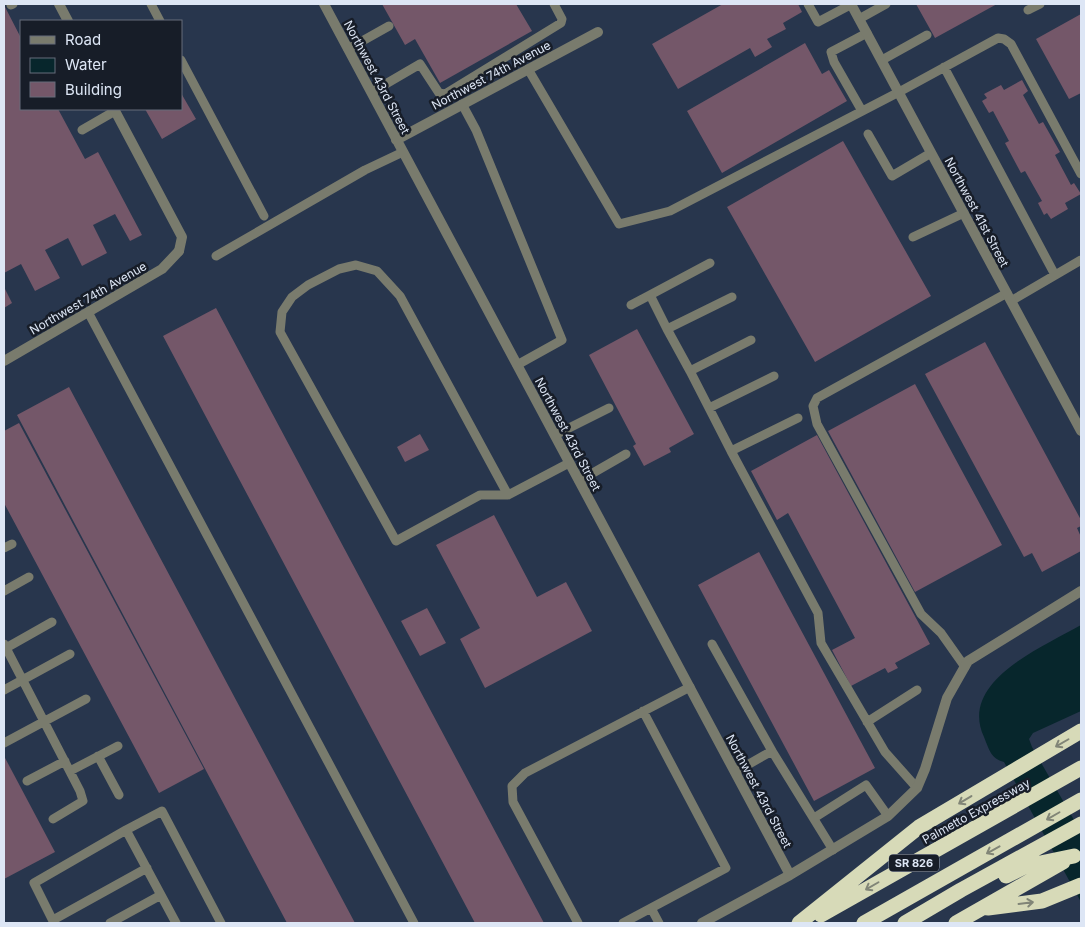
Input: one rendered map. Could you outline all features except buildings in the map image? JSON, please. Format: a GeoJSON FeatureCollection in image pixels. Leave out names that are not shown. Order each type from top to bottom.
{"type":"FeatureCollection","features":[{"type":"Feature","properties":{"kind":"highway"},"geometry":{"type":"LineString","coordinates":[[799,923],[919,827],[1081,731]]}},
{"type":"Feature","properties":{"kind":"highway","name":"Palmetto Expressway"},"geometry":{"type":"LineString","coordinates":[[807,923],[1081,768]]}},
{"type":"Feature","properties":{"kind":"highway"},"geometry":{"type":"LineString","coordinates":[[864,923],[1076,803]]}},
{"type":"Feature","properties":{"kind":"highway"},"geometry":{"type":"LineString","coordinates":[[905,923],[1081,824]]}},
{"type":"Feature","properties":{"kind":"highway"},"geometry":{"type":"LineString","coordinates":[[956,923],[1057,862],[1078,854]]}},
{"type":"Feature","properties":{"kind":"highway"},"geometry":{"type":"LineString","coordinates":[[916,923],[1026,866],[1057,862]]}},
{"type":"Feature","properties":{"kind":"highway"},"geometry":{"type":"LineString","coordinates":[[979,909],[1042,901],[1076,887]]}},
{"type":"Feature","properties":{"kind":"street"},"geometry":{"type":"LineString","coordinates":[[59,4],[67,20]]}},
{"type":"Feature","properties":{"kind":"street","name":"Northwest 43rd Street"},"geometry":{"type":"LineString","coordinates":[[324,4],[790,875]]}},
{"type":"Feature","properties":{"kind":"street","name":"Northwest 41st Street"},"geometry":{"type":"LineString","coordinates":[[851,4],[1081,431]]}},
{"type":"Feature","properties":{"kind":"street","name":"Northwest 74th Avenue"},"geometry":{"type":"LineString","coordinates":[[396,140],[598,32]]}},
{"type":"Feature","properties":{"kind":"street","name":"Northwest 74th Avenue"},"geometry":{"type":"LineString","coordinates":[[4,361],[162,270],[179,251],[182,237],[115,110]]}},
{"type":"Feature","properties":{"kind":"street"},"geometry":{"type":"LineString","coordinates":[[702,923],[790,875],[888,816],[917,788],[925,769],[947,698],[968,660],[1081,591]]}},
{"type":"Feature","properties":{"kind":"lane"},"geometry":{"type":"LineString","coordinates":[[151,4],[159,20]]}},
{"type":"Feature","properties":{"kind":"lane"},"geometry":{"type":"LineString","coordinates":[[372,92],[420,64],[438,93],[445,94],[561,23],[562,18],[554,4]]}},
{"type":"Feature","properties":{"kind":"lane"},"geometry":{"type":"LineString","coordinates":[[808,4],[818,22],[851,4]]}},
{"type":"Feature","properties":{"kind":"lane"},"geometry":{"type":"LineString","coordinates":[[859,19],[886,4]]}},
{"type":"Feature","properties":{"kind":"lane"},"geometry":{"type":"LineString","coordinates":[[1028,10],[1040,4]]}},
{"type":"Feature","properties":{"kind":"lane"},"geometry":{"type":"LineString","coordinates":[[348,49],[389,26]]}},
{"type":"Feature","properties":{"kind":"lane"},"geometry":{"type":"LineString","coordinates":[[862,111],[834,62],[831,52],[867,33]]}},
{"type":"Feature","properties":{"kind":"lane"},"geometry":{"type":"LineString","coordinates":[[882,60],[927,35]]}},
{"type":"Feature","properties":{"kind":"lane"},"geometry":{"type":"LineString","coordinates":[[528,69],[620,224],[670,211],[899,92],[998,38],[1008,41],[1081,174]]}},
{"type":"Feature","properties":{"kind":"lane"},"geometry":{"type":"LineString","coordinates":[[182,62],[264,216]]}},
{"type":"Feature","properties":{"kind":"lane"},"geometry":{"type":"LineString","coordinates":[[944,67],[1055,275]]}},
{"type":"Feature","properties":{"kind":"lane"},"geometry":{"type":"LineString","coordinates":[[462,104],[476,130],[562,340],[517,365]]}},
{"type":"Feature","properties":{"kind":"lane"},"geometry":{"type":"LineString","coordinates":[[82,130],[115,110]]}},
{"type":"Feature","properties":{"kind":"lane"},"geometry":{"type":"LineString","coordinates":[[868,134],[892,176],[931,153]]}},
{"type":"Feature","properties":{"kind":"lane"},"geometry":{"type":"LineString","coordinates":[[216,256],[365,170],[403,152]]}},
{"type":"Feature","properties":{"kind":"lane"},"geometry":{"type":"LineString","coordinates":[[913,238],[964,213]]}},
{"type":"Feature","properties":{"kind":"lane"},"geometry":{"type":"LineString","coordinates":[[965,667],[941,633],[921,614],[817,424],[813,406],[818,398],[1081,260]]}},
{"type":"Feature","properties":{"kind":"lane"},"geometry":{"type":"LineString","coordinates":[[631,305],[710,263]]}},
{"type":"Feature","properties":{"kind":"lane"},"geometry":{"type":"LineString","coordinates":[[508,495],[400,296],[377,271],[356,265],[339,269],[308,284],[292,297],[282,312],[280,332],[396,541],[480,495],[508,495],[570,463]]}},
{"type":"Feature","properties":{"kind":"lane"},"geometry":{"type":"LineString","coordinates":[[650,295],[731,452],[818,612],[821,644],[885,752],[917,788]]}},
{"type":"Feature","properties":{"kind":"lane"},"geometry":{"type":"LineString","coordinates":[[667,330],[732,297]]}},
{"type":"Feature","properties":{"kind":"lane"},"geometry":{"type":"LineString","coordinates":[[88,312],[414,923]]}},
{"type":"Feature","properties":{"kind":"lane"},"geometry":{"type":"LineString","coordinates":[[690,371],[751,340]]}},
{"type":"Feature","properties":{"kind":"lane"},"geometry":{"type":"LineString","coordinates":[[709,408],[774,376]]}},
{"type":"Feature","properties":{"kind":"lane"},"geometry":{"type":"LineString","coordinates":[[554,435],[609,408]]}},
{"type":"Feature","properties":{"kind":"lane"},"geometry":{"type":"LineString","coordinates":[[731,452],[798,418]]}},
{"type":"Feature","properties":{"kind":"lane"},"geometry":{"type":"LineString","coordinates":[[579,481],[626,454]]}},
{"type":"Feature","properties":{"kind":"lane"},"geometry":{"type":"LineString","coordinates":[[4,591],[29,577]]}},
{"type":"Feature","properties":{"kind":"lane"},"geometry":{"type":"LineString","coordinates":[[52,622],[5,646],[65,761],[83,801],[53,819]]}},
{"type":"Feature","properties":{"kind":"lane"},"geometry":{"type":"LineString","coordinates":[[712,644],[772,752],[833,850]]}},
{"type":"Feature","properties":{"kind":"lane"},"geometry":{"type":"LineString","coordinates":[[4,690],[70,654]]}},
{"type":"Feature","properties":{"kind":"lane"},"geometry":{"type":"LineString","coordinates":[[578,923],[513,802],[512,786],[525,773],[690,687]]}},
{"type":"Feature","properties":{"kind":"lane"},"geometry":{"type":"LineString","coordinates":[[867,722],[917,690]]}},
{"type":"Feature","properties":{"kind":"lane"},"geometry":{"type":"LineString","coordinates":[[4,743],[86,699]]}},
{"type":"Feature","properties":{"kind":"lane"},"geometry":{"type":"LineString","coordinates":[[623,923],[726,868],[643,711]]}},
{"type":"Feature","properties":{"kind":"lane"},"geometry":{"type":"LineString","coordinates":[[70,772],[118,746]]}},
{"type":"Feature","properties":{"kind":"lane"},"geometry":{"type":"LineString","coordinates":[[735,772],[772,752]]}},
{"type":"Feature","properties":{"kind":"lane"},"geometry":{"type":"LineString","coordinates":[[98,756],[119,795]]}},
{"type":"Feature","properties":{"kind":"lane"},"geometry":{"type":"LineString","coordinates":[[27,781],[65,761]]}},
{"type":"Feature","properties":{"kind":"lane"},"geometry":{"type":"LineString","coordinates":[[814,818],[866,784],[888,816]]}},
{"type":"Feature","properties":{"kind":"lane"},"geometry":{"type":"LineString","coordinates":[[147,868],[54,922],[34,883],[162,811],[221,923]]}},
{"type":"Feature","properties":{"kind":"lane"},"geometry":{"type":"LineString","coordinates":[[126,830],[176,923]]}},
{"type":"Feature","properties":{"kind":"lane"},"geometry":{"type":"LineString","coordinates":[[110,923],[161,895]]}},
{"type":"Feature","properties":{"kind":"lane"},"geometry":{"type":"LineString","coordinates":[[651,908],[659,923]]}},
{"type":"Feature","properties":{"kind":"water"},"geometry":{"type":"Polygon","coordinates":[[[1081,625],[1081,711],[1033,733],[1029,739],[1081,832],[1081,902],[1004,762],[996,759],[991,753],[984,737],[979,717],[983,699],[993,683],[1008,668],[1027,655],[1081,625]]]}}]}
